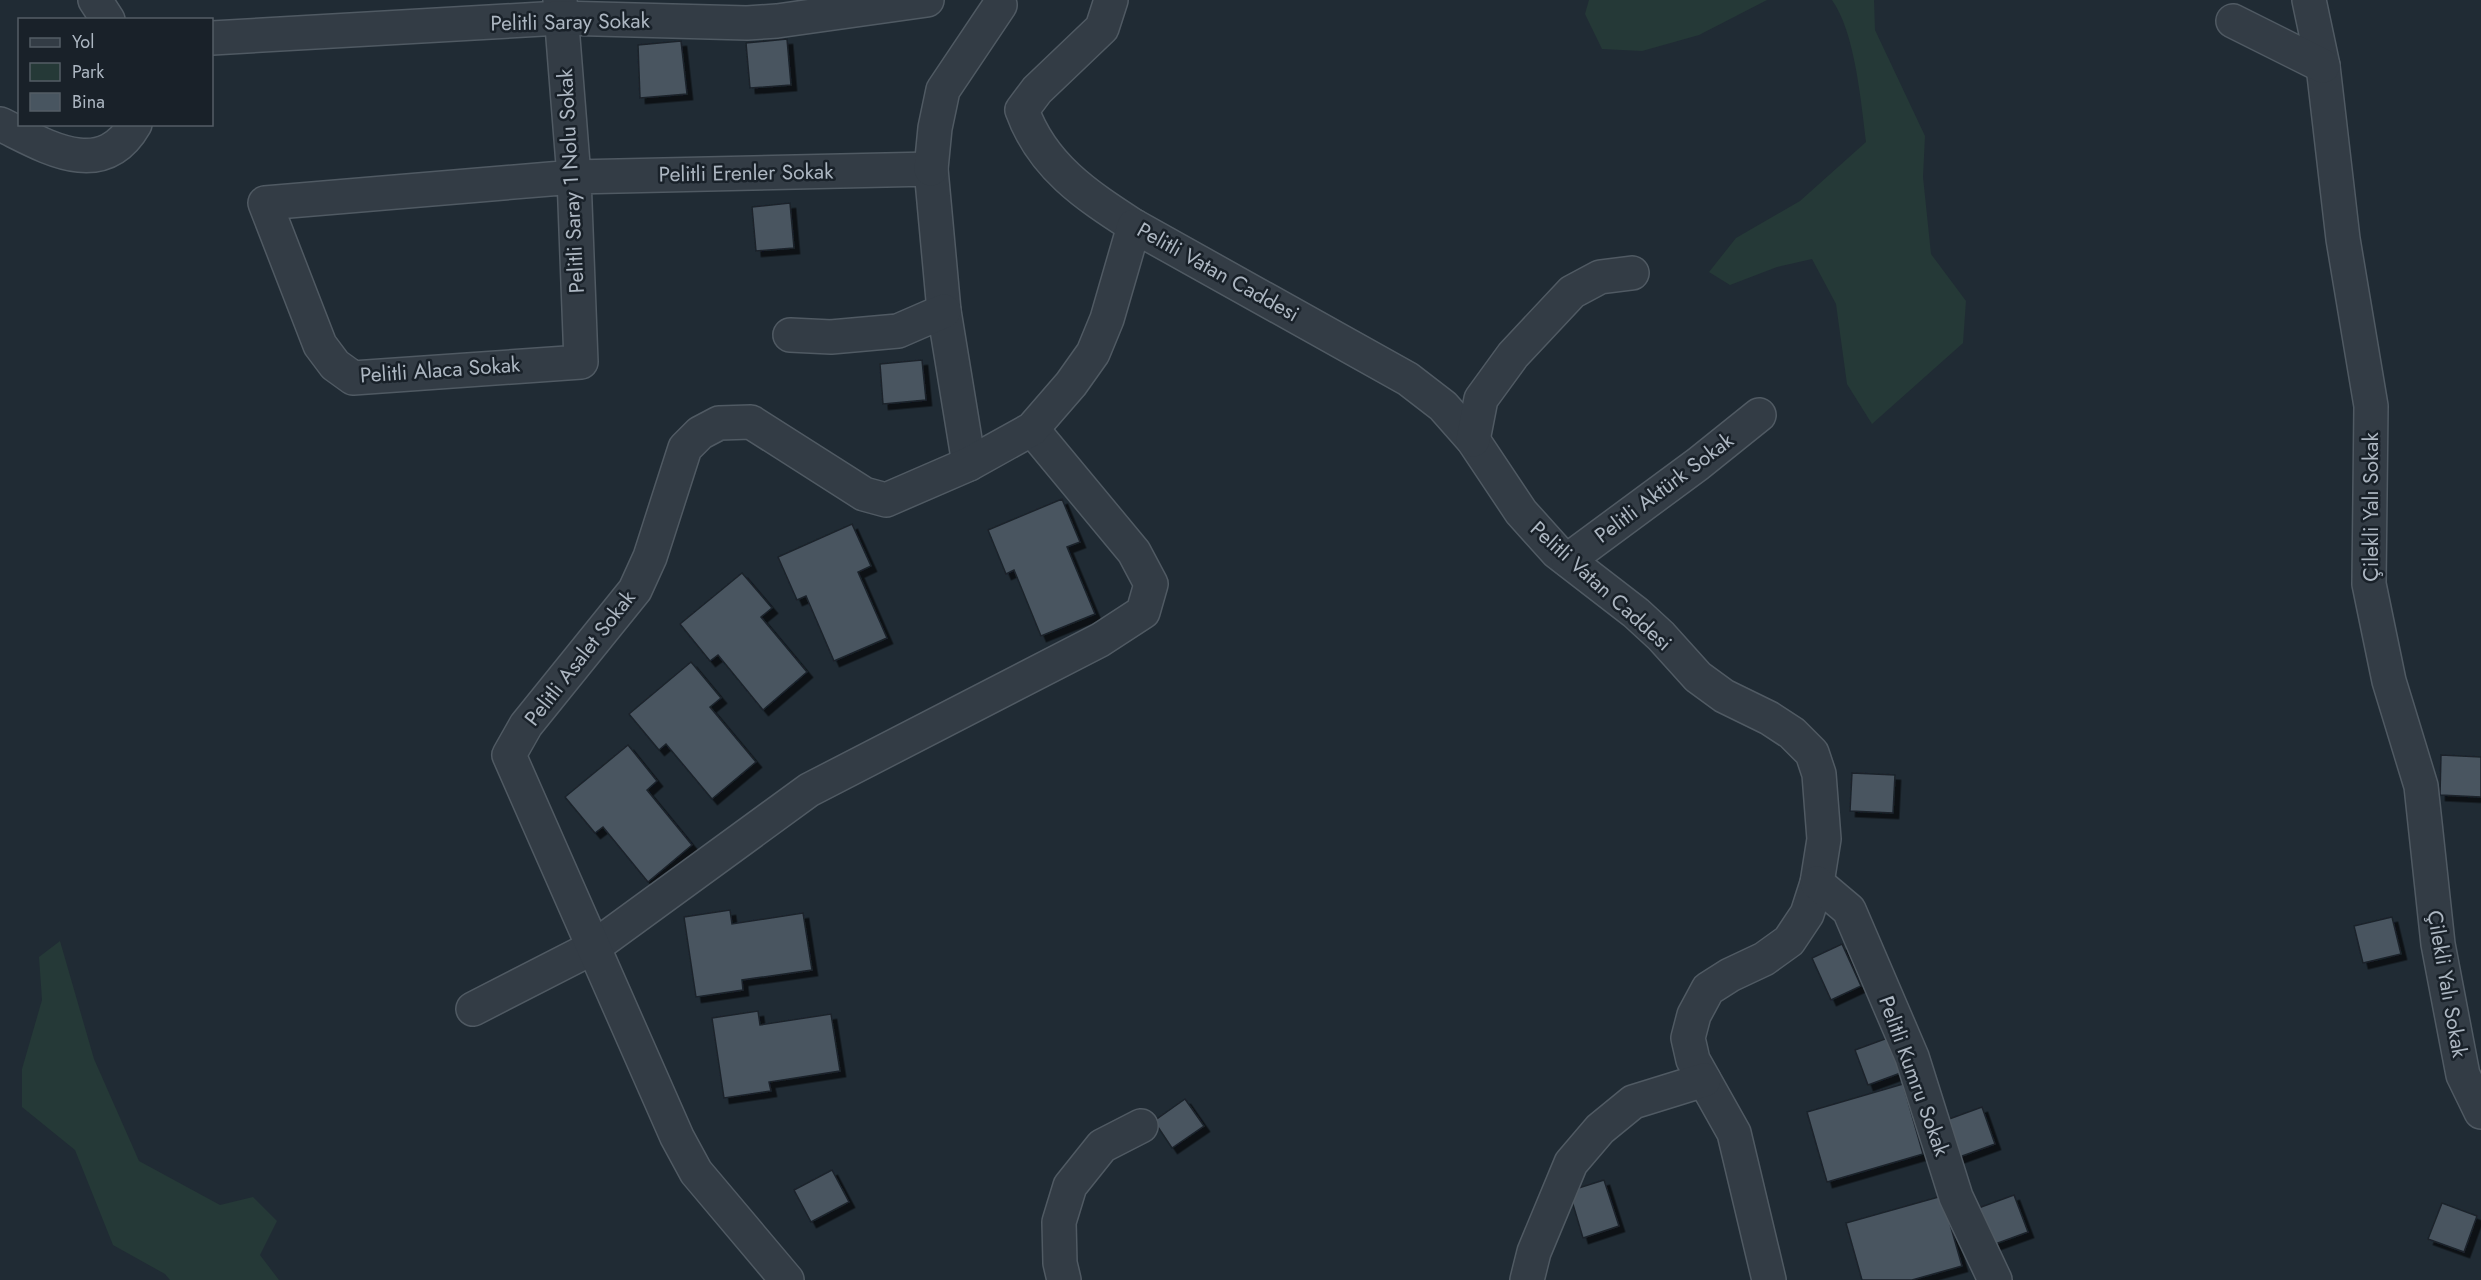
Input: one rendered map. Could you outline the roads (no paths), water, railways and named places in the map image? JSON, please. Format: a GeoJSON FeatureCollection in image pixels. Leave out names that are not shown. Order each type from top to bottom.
{"type":"FeatureCollection","features":[{"type":"Feature","properties":{"kind":"street"},"geometry":{"type":"LineString","coordinates":[[95,0],[107,18]]}},
{"type":"Feature","properties":{"kind":"street","name":"Pelitli Saray Sokak"},"geometry":{"type":"LineString","coordinates":[[213,38],[560,9],[757,22],[927,0]]}},
{"type":"Feature","properties":{"kind":"street","name":"Pelitli Vatan Caddesi"},"geometry":{"type":"LineString","coordinates":[[1111,0],[1102,28],[1037,90],[1022,110],[1029,130],[1052,164],[1098,203],[1134,226],[1408,379],[1443,406],[1473,440],[1521,513],[1537,532],[1644,621],[1698,677],[1724,696],[1769,718],[1792,733],[1812,753],[1819,774],[1824,840],[1817,883],[1807,914],[1789,941],[1764,959],[1730,975],[1708,989],[1694,1016],[1688,1038],[1694,1060],[1734,1133],[1769,1280]]}},
{"type":"Feature","properties":{"kind":"street","name":"Çilekli Yalı Sokak"},"geometry":{"type":"LineString","coordinates":[[2309,0],[2322,66],[2343,239],[2371,406],[2369,584],[2389,681],[2421,786],[2438,944],[2463,1075],[2481,1112]]}},
{"type":"Feature","properties":{"kind":"street"},"geometry":{"type":"LineString","coordinates":[[969,464],[944,311],[931,169],[935,128],[943,90],[997,2]]}},
{"type":"Feature","properties":{"kind":"street","name":"Pelitli Saray 1 Nolu Sokak"},"geometry":{"type":"LineString","coordinates":[[560,9],[574,177],[581,362]]}},
{"type":"Feature","properties":{"kind":"street"},"geometry":{"type":"LineString","coordinates":[[2233,21],[2322,66]]}},
{"type":"Feature","properties":{"kind":"street"},"geometry":{"type":"LineString","coordinates":[[0,124],[58,153],[82,157],[103,153],[127,139],[134,126]]}},
{"type":"Feature","properties":{"kind":"street","name":"Pelitli Erenler Sokak"},"geometry":{"type":"LineString","coordinates":[[265,203],[574,177],[931,169]]}},
{"type":"Feature","properties":{"kind":"street","name":"Pelitli Alaca Sokak"},"geometry":{"type":"LineString","coordinates":[[265,203],[320,345],[335,365],[353,378],[581,362]]}},
{"type":"Feature","properties":{"kind":"street","name":"Pelitli Asalet Sokak"},"geometry":{"type":"LineString","coordinates":[[787,1280],[696,1172],[677,1137],[510,754],[526,725],[635,590],[650,557],[685,448],[700,433],[719,423],[751,422],[864,494],[886,500],[969,464],[1032,429],[1071,384],[1093,353],[1110,309],[1134,226]]}},
{"type":"Feature","properties":{"kind":"street"},"geometry":{"type":"LineString","coordinates":[[1473,440],[1481,399],[1513,355],[1572,292],[1600,277],[1632,273]]}},
{"type":"Feature","properties":{"kind":"street"},"geometry":{"type":"LineString","coordinates":[[790,334],[831,337],[898,332],[944,311]]}},
{"type":"Feature","properties":{"kind":"street","name":"Pelitli Aktürk Sokak"},"geometry":{"type":"LineString","coordinates":[[1568,560],[1698,464],[1759,415]]}},
{"type":"Feature","properties":{"kind":"street"},"geometry":{"type":"LineString","coordinates":[[473,1009],[594,947],[809,790],[1100,640],[1143,612],[1151,584],[1134,552],[1032,429]]}},
{"type":"Feature","properties":{"kind":"street","name":"Pelitli Kumru Sokak"},"geometry":{"type":"LineString","coordinates":[[1817,883],[1849,910],[1912,1056],[1956,1197],[1995,1280]]}},
{"type":"Feature","properties":{"kind":"street"},"geometry":{"type":"LineString","coordinates":[[1527,1280],[1534,1252],[1571,1163],[1600,1129],[1633,1102],[1704,1080]]}},
{"type":"Feature","properties":{"kind":"street"},"geometry":{"type":"LineString","coordinates":[[1064,1280],[1060,1263],[1059,1222],[1070,1186],[1102,1146],[1141,1126]]}}]}
